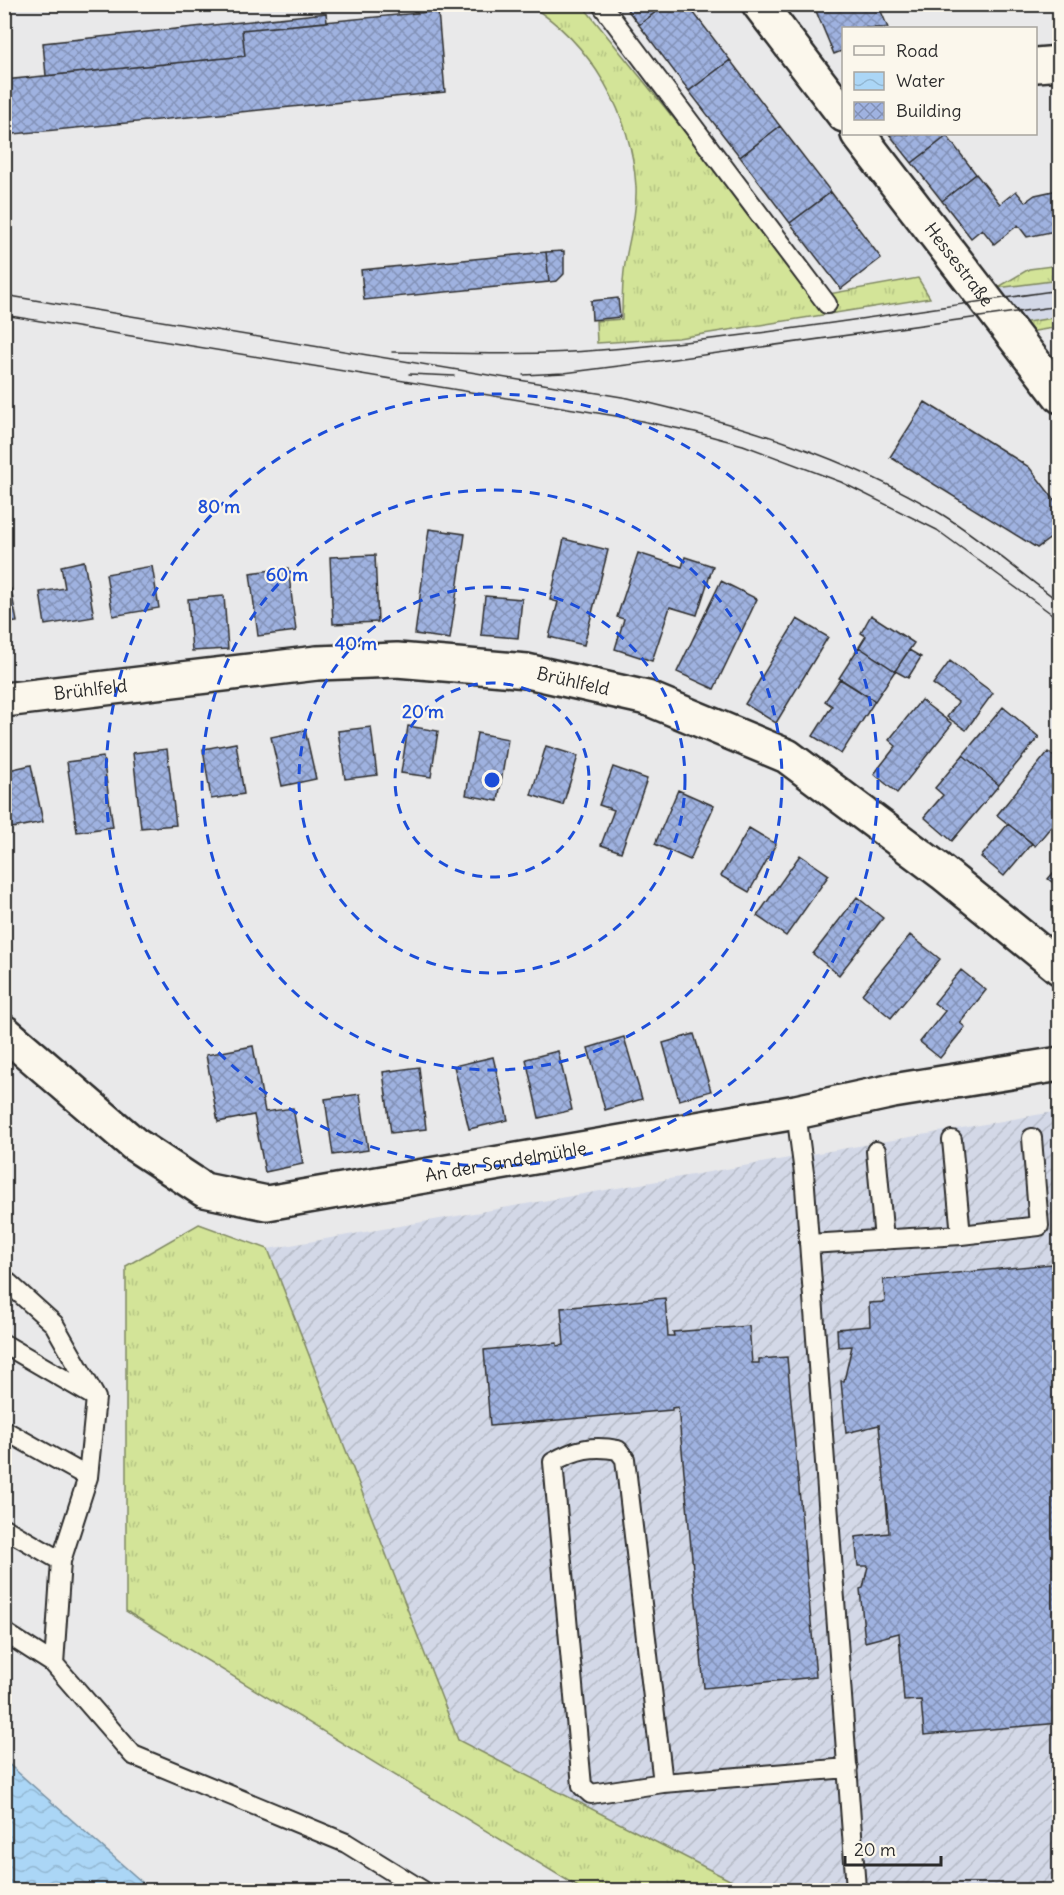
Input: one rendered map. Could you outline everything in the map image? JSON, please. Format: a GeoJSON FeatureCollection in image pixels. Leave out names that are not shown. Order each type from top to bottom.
{"type":"FeatureCollection","features":[{"type":"Feature","properties":{"kind":"street"},"geometry":{"type":"LineString","coordinates":[[759,4],[839,101]]}},
{"type":"Feature","properties":{"kind":"street"},"geometry":{"type":"LineString","coordinates":[[1037,64],[1059,63]]}},
{"type":"Feature","properties":{"kind":"street","name":"Hessestraße"},"geometry":{"type":"LineString","coordinates":[[859,135],[1059,396]]}},
{"type":"Feature","properties":{"kind":"street","name":"Brühlfeld"},"geometry":{"type":"LineString","coordinates":[[4,700],[317,663],[397,660],[527,671],[647,698],[787,756],[943,873],[1059,968]]}},
{"type":"Feature","properties":{"kind":"street","name":"An der Sandelmühle"},"geometry":{"type":"LineString","coordinates":[[4,1032],[134,1144],[204,1190],[267,1203],[796,1112],[893,1091],[1059,1064]]}},
{"type":"Feature","properties":{"kind":"lane"},"geometry":{"type":"LineString","coordinates":[[602,4],[827,304]]}},
{"type":"Feature","properties":{"kind":"lane"},"geometry":{"type":"LineString","coordinates":[[796,1112],[809,1244],[856,1889]]}},
{"type":"Feature","properties":{"kind":"lane"},"geometry":{"type":"LineString","coordinates":[[809,1244],[961,1235],[1039,1226],[1032,1138]]}},
{"type":"Feature","properties":{"kind":"lane"},"geometry":{"type":"LineString","coordinates":[[952,1140],[961,1235]]}},
{"type":"Feature","properties":{"kind":"lane"},"geometry":{"type":"LineString","coordinates":[[876,1151],[884,1240]]}},
{"type":"Feature","properties":{"kind":"lane"},"geometry":{"type":"LineString","coordinates":[[4,1279],[54,1324],[96,1398],[88,1477],[61,1561],[54,1664]]}},
{"type":"Feature","properties":{"kind":"lane"},"geometry":{"type":"LineString","coordinates":[[4,1344],[96,1398]]}},
{"type":"Feature","properties":{"kind":"lane"},"geometry":{"type":"LineString","coordinates":[[4,1430],[88,1477]]}},
{"type":"Feature","properties":{"kind":"lane"},"geometry":{"type":"LineString","coordinates":[[663,1783],[625,1459],[618,1450],[597,1446],[572,1451],[553,1462],[582,1786],[591,1794],[663,1783],[848,1768]]}},
{"type":"Feature","properties":{"kind":"lane"},"geometry":{"type":"LineString","coordinates":[[4,1528],[61,1561]]}},
{"type":"Feature","properties":{"kind":"lane"},"geometry":{"type":"LineString","coordinates":[[4,1632],[54,1664],[133,1755],[346,1843],[422,1890]]}},
{"type":"Feature","properties":{"kind":"shaded area"},"geometry":{"type":"Polygon","coordinates":[[[1059,280],[1059,317],[1021,323],[997,288],[1059,280]]]}},
{"type":"Feature","properties":{"kind":"shaded area"},"geometry":{"type":"Polygon","coordinates":[[[1059,1111],[1059,1890],[749,1890],[458,1740],[268,1249],[1059,1111]]]}},
{"type":"Feature","properties":{"kind":"green space"},"geometry":{"type":"Polygon","coordinates":[[[529,5],[582,5],[709,162],[812,297],[918,278],[930,298],[678,338],[597,343],[596,321],[622,319],[624,271],[636,197],[633,160],[617,108],[589,60],[551,20],[529,5]]]}},
{"type":"Feature","properties":{"kind":"green space"},"geometry":{"type":"Polygon","coordinates":[[[1059,265],[1059,280],[997,288],[1029,269],[1059,265]]]}},
{"type":"Feature","properties":{"kind":"green space"},"geometry":{"type":"Polygon","coordinates":[[[1059,317],[1059,327],[1029,332],[1021,323],[1059,317]]]}},
{"type":"Feature","properties":{"kind":"green space"},"geometry":{"type":"Polygon","coordinates":[[[199,1224],[268,1249],[458,1740],[749,1890],[583,1890],[126,1611],[126,1266],[199,1224]]]}},
{"type":"Feature","properties":{"kind":"water"},"geometry":{"type":"Polygon","coordinates":[[[5,1761],[151,1890],[5,1890],[5,1761]]]}},
{"type":"Feature","properties":{"kind":"building"},"geometry":{"type":"Polygon","coordinates":[[[623,4],[666,4],[639,25],[623,4]]]}},
{"type":"Feature","properties":{"kind":"building"},"geometry":{"type":"Polygon","coordinates":[[[666,4],[687,4],[730,60],[689,91],[639,25],[666,4]]]}},
{"type":"Feature","properties":{"kind":"building"},"geometry":{"type":"Polygon","coordinates":[[[813,4],[878,4],[888,27],[842,27],[842,51],[834,54],[813,4]]]}},
{"type":"Feature","properties":{"kind":"building"},"geometry":{"type":"Polygon","coordinates":[[[438,11],[445,92],[4,135],[4,80],[245,56],[242,30],[438,11]]]}},
{"type":"Feature","properties":{"kind":"building"},"geometry":{"type":"Polygon","coordinates":[[[326,13],[327,22],[242,30],[245,56],[46,76],[43,43],[326,13]]]}},
{"type":"Feature","properties":{"kind":"building"},"geometry":{"type":"Polygon","coordinates":[[[730,60],[780,126],[740,157],[689,91],[730,60]]]}},
{"type":"Feature","properties":{"kind":"building"},"geometry":{"type":"Polygon","coordinates":[[[780,126],[831,192],[790,223],[740,157],[780,126]]]}},
{"type":"Feature","properties":{"kind":"building"},"geometry":{"type":"Polygon","coordinates":[[[890,135],[947,136],[912,163],[890,135]]]}},
{"type":"Feature","properties":{"kind":"building"},"geometry":{"type":"Polygon","coordinates":[[[947,136],[976,174],[942,201],[912,163],[947,136]]]}},
{"type":"Feature","properties":{"kind":"building"},"geometry":{"type":"Polygon","coordinates":[[[1055,171],[1060,171],[1060,199],[1058,190],[1055,171]]]}},
{"type":"Feature","properties":{"kind":"building"},"geometry":{"type":"Polygon","coordinates":[[[976,174],[1000,204],[1016,191],[1025,202],[1035,195],[1058,190],[1060,230],[1027,237],[1018,225],[994,244],[982,229],[971,238],[942,201],[976,174]]]}},
{"type":"Feature","properties":{"kind":"building"},"geometry":{"type":"Polygon","coordinates":[[[831,192],[881,258],[841,289],[790,223],[831,192]]]}},
{"type":"Feature","properties":{"kind":"building"},"geometry":{"type":"Polygon","coordinates":[[[564,251],[564,274],[557,281],[549,282],[546,252],[564,251]]]}},
{"type":"Feature","properties":{"kind":"building"},"geometry":{"type":"Polygon","coordinates":[[[546,252],[549,282],[364,300],[361,270],[546,252]]]}},
{"type":"Feature","properties":{"kind":"building"},"geometry":{"type":"Polygon","coordinates":[[[618,298],[620,317],[592,320],[591,301],[618,298]]]}},
{"type":"Feature","properties":{"kind":"building"},"geometry":{"type":"Polygon","coordinates":[[[925,402],[1029,467],[1060,507],[1060,531],[1037,548],[890,457],[925,402]]]}},
{"type":"Feature","properties":{"kind":"building"},"geometry":{"type":"Polygon","coordinates":[[[429,529],[465,534],[450,639],[415,634],[429,529]]]}},
{"type":"Feature","properties":{"kind":"building"},"geometry":{"type":"Polygon","coordinates":[[[564,539],[608,550],[584,645],[549,637],[558,602],[550,600],[564,539]]]}},
{"type":"Feature","properties":{"kind":"building"},"geometry":{"type":"Polygon","coordinates":[[[638,553],[682,567],[685,557],[713,566],[697,615],[670,607],[652,661],[615,649],[624,619],[617,617],[638,553]]]}},
{"type":"Feature","properties":{"kind":"building"},"geometry":{"type":"Polygon","coordinates":[[[375,555],[378,622],[333,624],[330,557],[375,555]]]}},
{"type":"Feature","properties":{"kind":"building"},"geometry":{"type":"Polygon","coordinates":[[[84,561],[94,617],[45,625],[40,592],[65,588],[61,566],[84,561]]]}},
{"type":"Feature","properties":{"kind":"building"},"geometry":{"type":"Polygon","coordinates":[[[152,566],[159,608],[113,616],[106,574],[152,566]]]}},
{"type":"Feature","properties":{"kind":"building"},"geometry":{"type":"Polygon","coordinates":[[[288,568],[296,631],[258,636],[250,573],[288,568]]]}},
{"type":"Feature","properties":{"kind":"building"},"geometry":{"type":"Polygon","coordinates":[[[721,581],[757,599],[714,689],[677,672],[721,581]]]}},
{"type":"Feature","properties":{"kind":"building"},"geometry":{"type":"Polygon","coordinates":[[[11,589],[17,622],[4,624],[4,591],[11,589]]]}},
{"type":"Feature","properties":{"kind":"building"},"geometry":{"type":"Polygon","coordinates":[[[224,596],[228,649],[192,651],[188,599],[224,596]]]}},
{"type":"Feature","properties":{"kind":"building"},"geometry":{"type":"Polygon","coordinates":[[[485,596],[522,599],[518,638],[481,635],[485,596]]]}},
{"type":"Feature","properties":{"kind":"building"},"geometry":{"type":"Polygon","coordinates":[[[871,615],[914,643],[895,671],[859,647],[866,636],[861,633],[871,615]]]}},
{"type":"Feature","properties":{"kind":"building"},"geometry":{"type":"Polygon","coordinates":[[[797,619],[828,637],[776,723],[745,704],[797,619]]]}},
{"type":"Feature","properties":{"kind":"building"},"geometry":{"type":"Polygon","coordinates":[[[859,647],[895,671],[875,701],[839,678],[859,647]]]}},
{"type":"Feature","properties":{"kind":"building"},"geometry":{"type":"Polygon","coordinates":[[[909,650],[921,657],[908,678],[895,671],[909,650]]]}},
{"type":"Feature","properties":{"kind":"building"},"geometry":{"type":"Polygon","coordinates":[[[950,661],[993,693],[966,730],[947,717],[958,702],[933,684],[950,661]]]}},
{"type":"Feature","properties":{"kind":"building"},"geometry":{"type":"Polygon","coordinates":[[[840,679],[875,701],[841,754],[813,736],[832,706],[825,701],[840,679]]]}},
{"type":"Feature","properties":{"kind":"building"},"geometry":{"type":"Polygon","coordinates":[[[921,700],[952,724],[897,793],[874,774],[896,746],[889,740],[921,700]]]}},
{"type":"Feature","properties":{"kind":"building"},"geometry":{"type":"Polygon","coordinates":[[[1003,707],[1039,737],[999,785],[963,755],[1003,707]]]}},
{"type":"Feature","properties":{"kind":"building"},"geometry":{"type":"Polygon","coordinates":[[[408,726],[438,731],[431,777],[401,773],[408,726]]]}},
{"type":"Feature","properties":{"kind":"building"},"geometry":{"type":"Polygon","coordinates":[[[371,727],[377,775],[345,779],[338,731],[371,727]]]}},
{"type":"Feature","properties":{"kind":"building"},"geometry":{"type":"Polygon","coordinates":[[[305,730],[316,779],[282,786],[271,737],[305,730]]]}},
{"type":"Feature","properties":{"kind":"building"},"geometry":{"type":"Polygon","coordinates":[[[477,733],[508,739],[498,801],[466,795],[477,733]]]}},
{"type":"Feature","properties":{"kind":"building"},"geometry":{"type":"Polygon","coordinates":[[[236,743],[244,794],[211,799],[203,749],[236,743]]]}},
{"type":"Feature","properties":{"kind":"building"},"geometry":{"type":"Polygon","coordinates":[[[546,746],[578,756],[563,805],[531,795],[546,746]]]}},
{"type":"Feature","properties":{"kind":"building"},"geometry":{"type":"Polygon","coordinates":[[[167,749],[176,825],[141,828],[133,753],[167,749]]]}},
{"type":"Feature","properties":{"kind":"building"},"geometry":{"type":"Polygon","coordinates":[[[1048,752],[1060,762],[1060,816],[1035,846],[997,815],[1048,752]]]}},
{"type":"Feature","properties":{"kind":"building"},"geometry":{"type":"Polygon","coordinates":[[[963,755],[999,785],[952,841],[924,817],[943,795],[935,788],[963,755]]]}},
{"type":"Feature","properties":{"kind":"building"},"geometry":{"type":"Polygon","coordinates":[[[103,757],[113,827],[77,832],[67,762],[103,757]]]}},
{"type":"Feature","properties":{"kind":"building"},"geometry":{"type":"Polygon","coordinates":[[[31,765],[43,822],[7,829],[4,771],[31,765]]]}},
{"type":"Feature","properties":{"kind":"building"},"geometry":{"type":"Polygon","coordinates":[[[613,767],[647,779],[621,852],[601,845],[614,810],[599,805],[613,767]]]}},
{"type":"Feature","properties":{"kind":"building"},"geometry":{"type":"Polygon","coordinates":[[[678,790],[714,806],[690,860],[655,844],[678,790]]]}},
{"type":"Feature","properties":{"kind":"building"},"geometry":{"type":"Polygon","coordinates":[[[1008,824],[1032,843],[1004,876],[981,857],[1008,824]]]}},
{"type":"Feature","properties":{"kind":"building"},"geometry":{"type":"Polygon","coordinates":[[[749,828],[776,844],[749,892],[721,876],[749,828]]]}},
{"type":"Feature","properties":{"kind":"building"},"geometry":{"type":"Polygon","coordinates":[[[800,855],[829,875],[786,936],[757,916],[800,855]]]}},
{"type":"Feature","properties":{"kind":"building"},"geometry":{"type":"Polygon","coordinates":[[[1060,865],[1060,888],[1048,879],[1060,865]]]}},
{"type":"Feature","properties":{"kind":"building"},"geometry":{"type":"Polygon","coordinates":[[[857,897],[883,918],[839,975],[813,954],[857,897]]]}},
{"type":"Feature","properties":{"kind":"building"},"geometry":{"type":"Polygon","coordinates":[[[910,935],[940,959],[891,1018],[862,994],[910,935]]]}},
{"type":"Feature","properties":{"kind":"building"},"geometry":{"type":"Polygon","coordinates":[[[961,970],[986,990],[960,1023],[965,1027],[940,1058],[920,1042],[945,1011],[934,1003],[961,970]]]}},
{"type":"Feature","properties":{"kind":"building"},"geometry":{"type":"Polygon","coordinates":[[[694,1034],[711,1091],[679,1100],[663,1043],[694,1034]]]}},
{"type":"Feature","properties":{"kind":"building"},"geometry":{"type":"Polygon","coordinates":[[[624,1037],[642,1099],[605,1110],[588,1048],[624,1037]]]}},
{"type":"Feature","properties":{"kind":"building"},"geometry":{"type":"Polygon","coordinates":[[[253,1046],[265,1112],[293,1108],[303,1164],[265,1172],[254,1115],[218,1122],[206,1055],[253,1046]]]}},
{"type":"Feature","properties":{"kind":"building"},"geometry":{"type":"Polygon","coordinates":[[[558,1051],[572,1110],[539,1118],[526,1059],[558,1051]]]}},
{"type":"Feature","properties":{"kind":"building"},"geometry":{"type":"Polygon","coordinates":[[[493,1057],[508,1120],[469,1129],[454,1066],[493,1057]]]}},
{"type":"Feature","properties":{"kind":"building"},"geometry":{"type":"Polygon","coordinates":[[[419,1067],[426,1129],[391,1133],[383,1072],[419,1067]]]}},
{"type":"Feature","properties":{"kind":"building"},"geometry":{"type":"Polygon","coordinates":[[[360,1094],[368,1150],[333,1155],[325,1099],[360,1094]]]}},
{"type":"Feature","properties":{"kind":"building"},"geometry":{"type":"Polygon","coordinates":[[[1052,1264],[1060,1343],[1060,1723],[924,1735],[921,1700],[904,1701],[899,1633],[865,1642],[860,1589],[863,1588],[868,1566],[858,1566],[855,1537],[889,1533],[879,1425],[846,1433],[841,1381],[844,1381],[852,1346],[838,1347],[837,1329],[870,1326],[869,1303],[885,1302],[883,1280],[1052,1264]]]}},
{"type":"Feature","properties":{"kind":"building"},"geometry":{"type":"Polygon","coordinates":[[[665,1298],[668,1336],[674,1336],[673,1332],[749,1326],[752,1363],[759,1363],[759,1359],[787,1357],[816,1677],[704,1688],[678,1407],[672,1410],[490,1426],[484,1350],[557,1343],[557,1346],[564,1345],[561,1308],[665,1298]]]}},
{"type":"Feature","properties":{"kind":"tram line"},"geometry":{"type":"LineString","coordinates":[[392,352],[548,353],[658,345],[1060,290]]}},
{"type":"Feature","properties":{"kind":"tram line"},"geometry":{"type":"LineString","coordinates":[[4,295],[628,398],[750,430],[829,459],[906,494],[958,525],[1060,602]]}},
{"type":"Feature","properties":{"kind":"tram line"},"geometry":{"type":"LineString","coordinates":[[523,375],[564,373],[674,359],[1060,306]]}},
{"type":"Feature","properties":{"kind":"tram line"},"geometry":{"type":"LineString","coordinates":[[4,315],[622,417],[695,432],[743,445],[841,482],[937,530],[1060,620]]}},
{"type":"Feature","properties":{"kind":"tram line"},"geometry":{"type":"LineString","coordinates":[[409,374],[454,376]]}}]}
